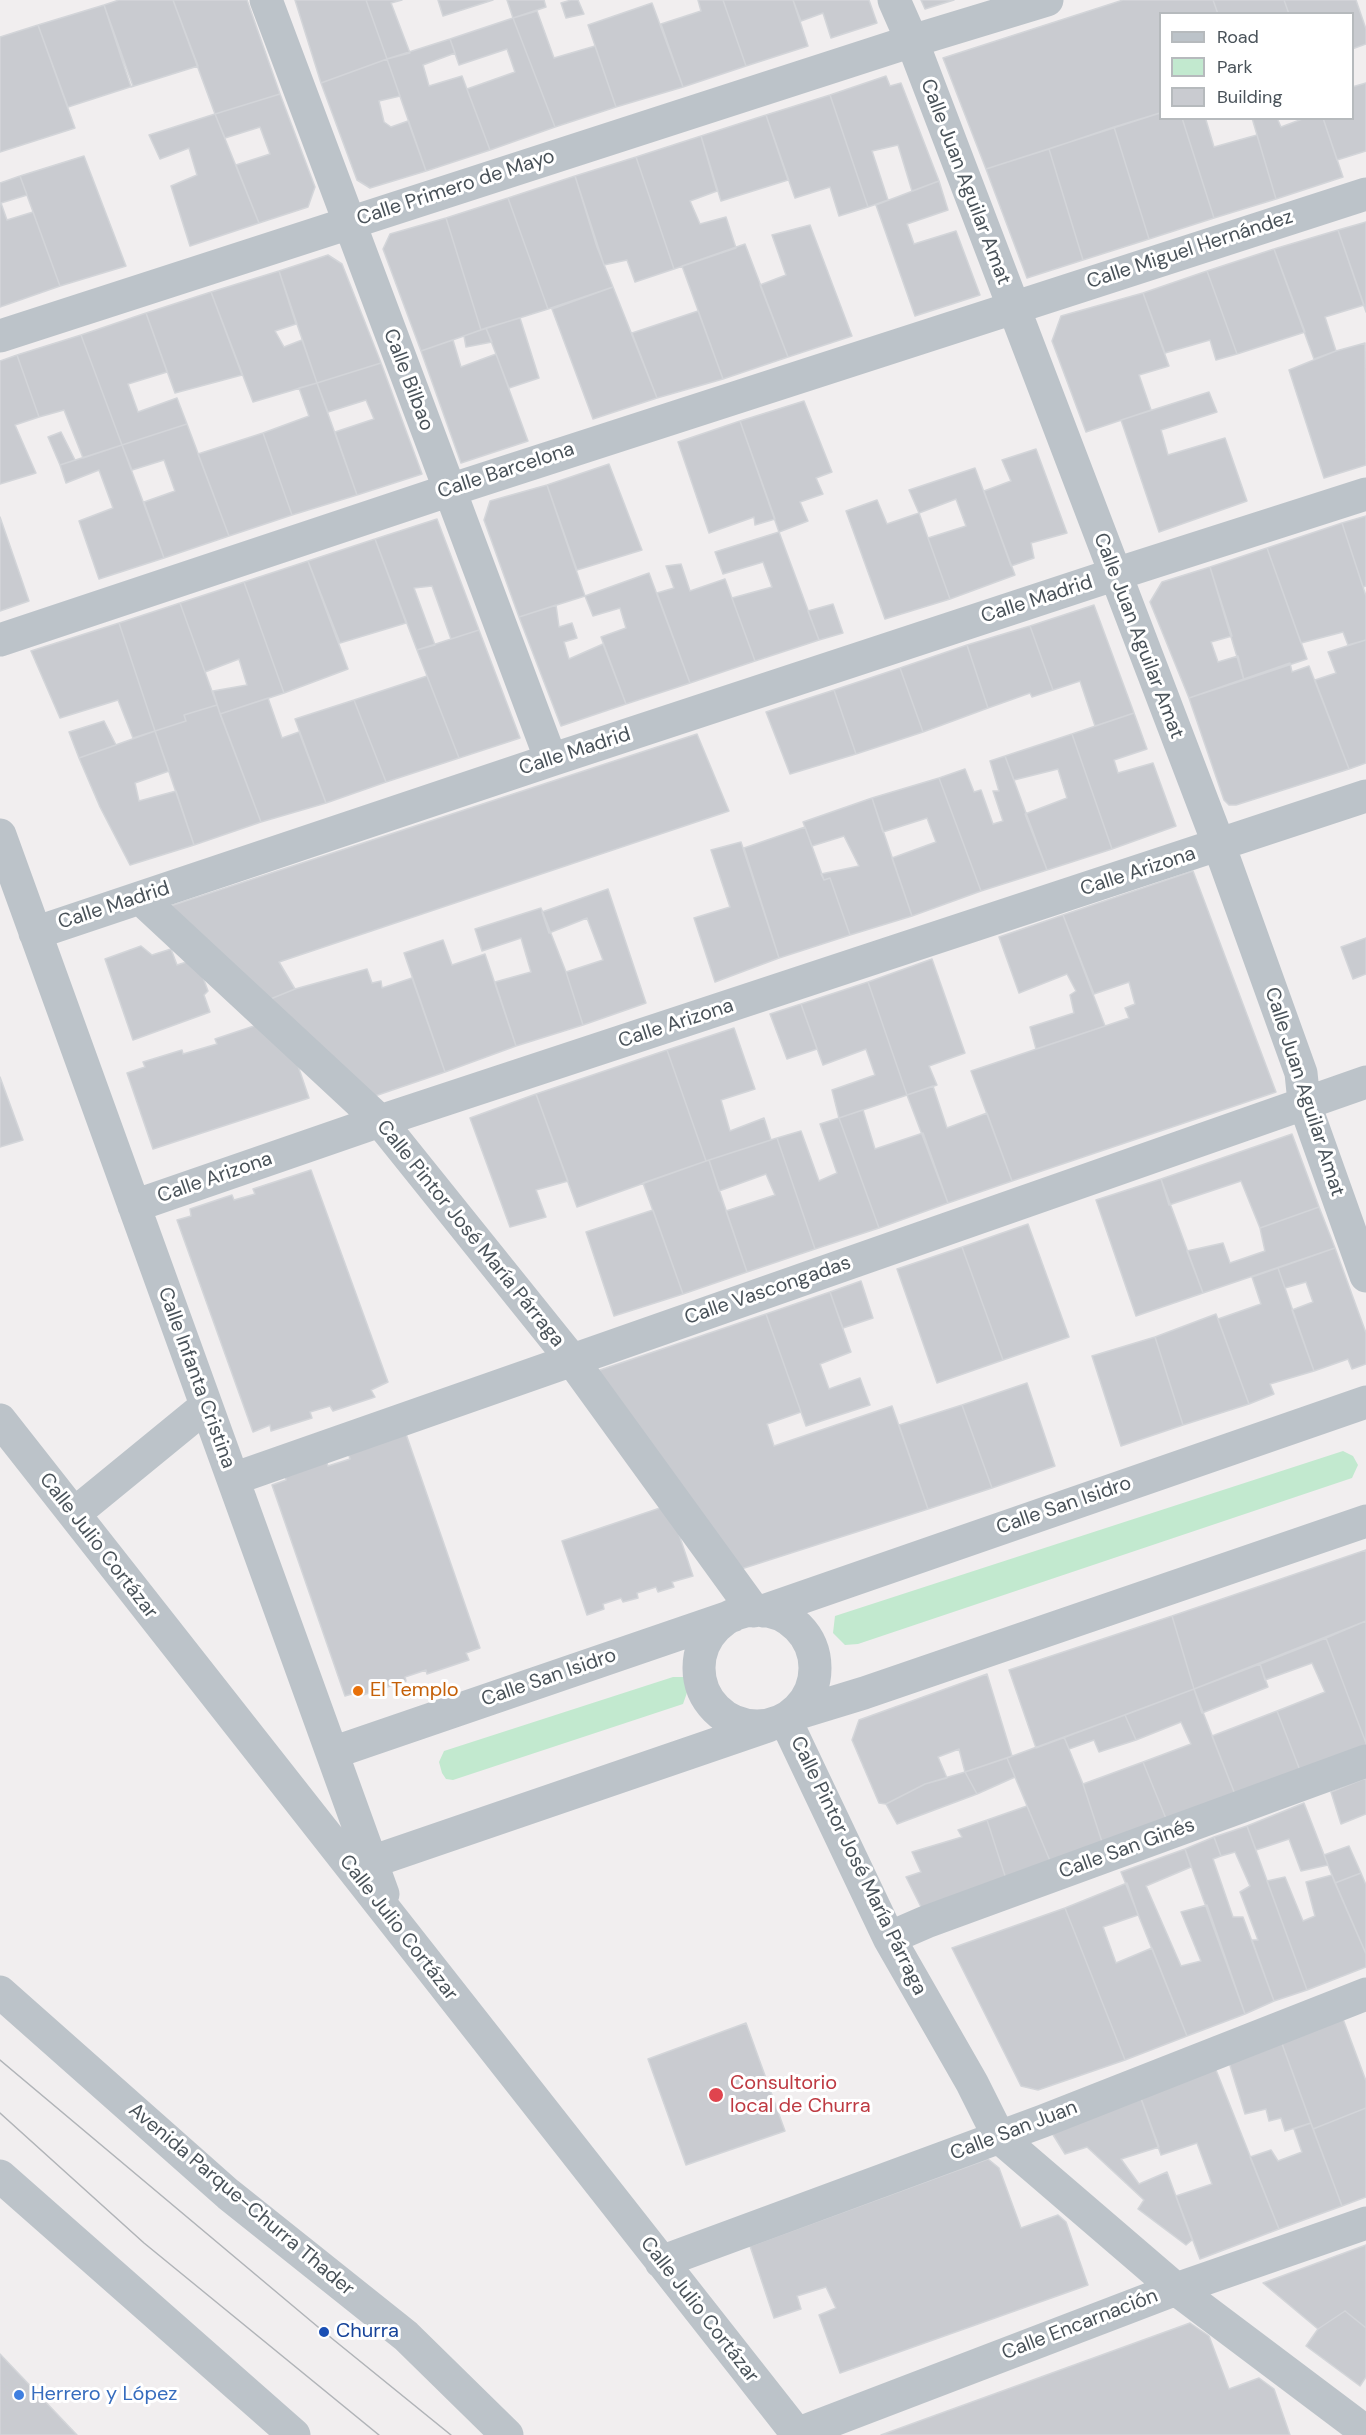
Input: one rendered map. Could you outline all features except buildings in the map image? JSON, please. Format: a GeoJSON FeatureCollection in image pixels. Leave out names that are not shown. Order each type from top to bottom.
{"type":"FeatureCollection","features":[{"type":"Feature","properties":{"kind":"street","name":"Calle Bilbao"},"geometry":{"type":"LineString","coordinates":[[266,0],[551,760]]}},
{"type":"Feature","properties":{"kind":"street","name":"Calle Juan Aguilar Amat"},"geometry":{"type":"LineString","coordinates":[[894,0],[912,41],[995,264],[1014,307],[1219,845],[1301,1073],[1304,1102],[1366,1276]]}},
{"type":"Feature","properties":{"kind":"street","name":"Calle Primero de Mayo"},"geometry":{"type":"LineString","coordinates":[[0,336],[912,41],[1047,0]]}},
{"type":"Feature","properties":{"kind":"street","name":"Calle Miguel Hernández"},"geometry":{"type":"LineString","coordinates":[[1014,307],[1366,194]]}},
{"type":"Feature","properties":{"kind":"street","name":"Calle Barcelona"},"geometry":{"type":"LineString","coordinates":[[0,640],[450,490],[1014,307]]}},
{"type":"Feature","properties":{"kind":"street","name":"Calle Madrid"},"geometry":{"type":"LineString","coordinates":[[35,933],[551,760],[1366,494]]}},
{"type":"Feature","properties":{"kind":"street","name":"Calle Arizona"},"geometry":{"type":"LineString","coordinates":[[134,1206],[380,1121],[1366,796]]}},
{"type":"Feature","properties":{"kind":"street","name":"Calle Infanta Cristina"},"geometry":{"type":"LineString","coordinates":[[0,836],[393,1921]]}},
{"type":"Feature","properties":{"kind":"street","name":"Calle Pintor José María Párraga"},"geometry":{"type":"LineString","coordinates":[[140,898],[380,1121],[572,1360],[750,1612]]}},
{"type":"Feature","properties":{"kind":"street","name":"Calle Vascongadas"},"geometry":{"type":"LineString","coordinates":[[233,1479],[1366,1082]]}},
{"type":"Feature","properties":{"kind":"street","name":"Calle San Isidro"},"geometry":{"type":"LineString","coordinates":[[332,1753],[1366,1402]]}},
{"type":"Feature","properties":{"kind":"street"},"geometry":{"type":"LineString","coordinates":[[74,1514],[206,1406]]}},
{"type":"Feature","properties":{"kind":"street","name":"Calle Julio Cortázar"},"geometry":{"type":"LineString","coordinates":[[0,1420],[797,2434]]}},
{"type":"Feature","properties":{"kind":"street"},"geometry":{"type":"LineString","coordinates":[[371,1862],[1366,1521]]}},
{"type":"Feature","properties":{"kind":"street"},"geometry":{"type":"LineString","coordinates":[[750,1612],[780,1615],[795,1624],[806,1637],[814,1653],[816,1670],[812,1687],[804,1703],[782,1720],[750,1726],[732,1721],[716,1710],[705,1695],[699,1677],[699,1659],[705,1641],[717,1626],[750,1612]]}},
{"type":"Feature","properties":{"kind":"street","name":"Calle Pintor José María Párraga"},"geometry":{"type":"LineString","coordinates":[[782,1720],[889,1938],[972,2083],[999,2137],[1176,2289],[1366,2432]]}},
{"type":"Feature","properties":{"kind":"street","name":"Calle San Ginés"},"geometry":{"type":"LineString","coordinates":[[889,1938],[926,1922],[1366,1761]]}},
{"type":"Feature","properties":{"kind":"street","name":"Avenida Parque-Churra Thader"},"geometry":{"type":"LineString","coordinates":[[0,1992],[228,2194],[406,2336],[507,2435]]}},
{"type":"Feature","properties":{"kind":"street","name":"Calle San Juan"},"geometry":{"type":"LineString","coordinates":[[661,2262],[999,2137],[1366,1994]]}},
{"type":"Feature","properties":{"kind":"street"},"geometry":{"type":"LineString","coordinates":[[0,2176],[294,2435]]}},
{"type":"Feature","properties":{"kind":"street","name":"Calle Encarnación"},"geometry":{"type":"LineString","coordinates":[[797,2434],[1176,2289],[1366,2223]]}},
{"type":"Feature","properties":{"kind":"green space"},"geometry":{"type":"Polygon","coordinates":[[[1343,1451],[1353,1456],[1358,1465],[1352,1478],[858,1644],[845,1645],[833,1633],[835,1616],[1343,1451]]]}},
{"type":"Feature","properties":{"kind":"green space"},"geometry":{"type":"Polygon","coordinates":[[[673,1677],[684,1677],[689,1687],[683,1704],[453,1780],[446,1779],[442,1773],[439,1762],[444,1751],[673,1677]]]}},
{"type":"Feature","properties":{"kind":"tram line"},"geometry":{"type":"LineString","coordinates":[[0,2060],[324,2332],[451,2435]]}},
{"type":"Feature","properties":{"kind":"tram line"},"geometry":{"type":"LineString","coordinates":[[0,2113],[144,2243],[379,2435]]}},
{"type":"Feature","properties":{"kind":"place","name":"El Templo"},"geometry":{"type":"Point","coordinates":[358,1691]}},
{"type":"Feature","properties":{"kind":"place","name":"Consultorio local de Churra"},"geometry":{"type":"Point","coordinates":[716,2095]}},
{"type":"Feature","properties":{"kind":"place","name":"Churra"},"geometry":{"type":"Point","coordinates":[324,2332]}},
{"type":"Feature","properties":{"kind":"place","name":"Herrero y López"},"geometry":{"type":"Point","coordinates":[19,2395]}}]}
